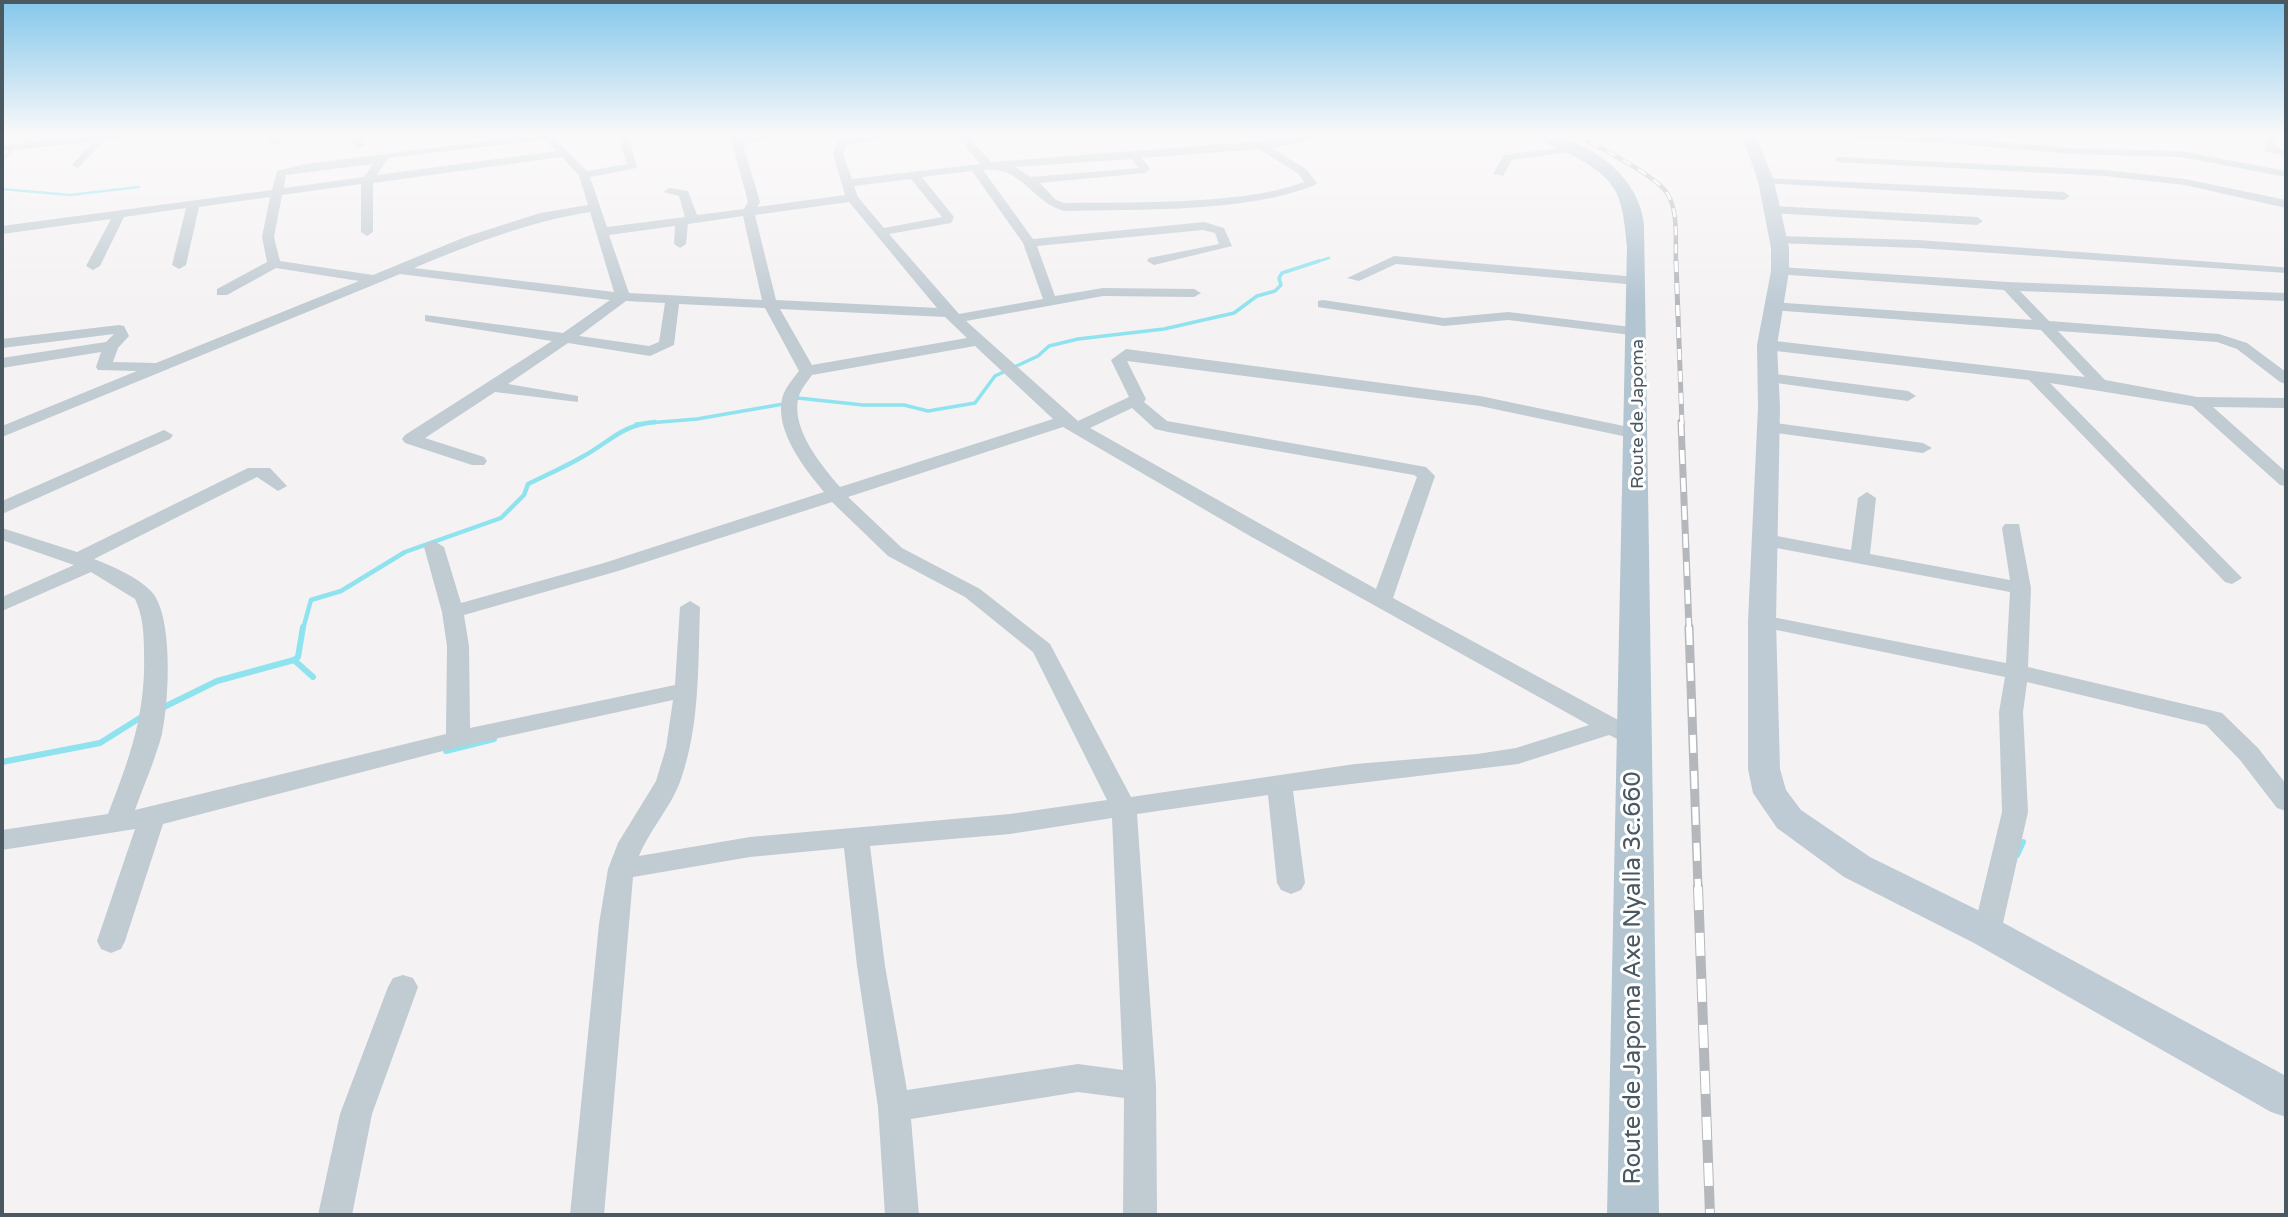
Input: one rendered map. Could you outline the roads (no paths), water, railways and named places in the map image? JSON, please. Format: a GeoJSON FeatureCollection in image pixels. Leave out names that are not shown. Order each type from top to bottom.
{"type":"FeatureCollection","features":[{"type":"Feature","properties":{"kind":"main road","name":"Route de Japoma"},"geometry":{"type":"LineString","coordinates":[[1622,733],[1637,434],[1639,332],[1638,281],[1631,201],[1625,192]]}},
{"type":"Feature","properties":{"kind":"main road"},"geometry":{"type":"LineString","coordinates":[[1768,192],[1776,225],[1780,271],[1771,306],[1767,345],[1766,540],[1762,621],[1764,769],[1770,793],[1789,819],[1857,867],[1987,932],[2286,1098]]}},
{"type":"Feature","properties":{"kind":"main road","name":"Route de Japoma Axe Nyalla 3c.660"},"geometry":{"type":"LineString","coordinates":[[1622,733],[1633,1215]]}},
{"type":"Feature","properties":{"kind":"street"},"geometry":{"type":"LineString","coordinates":[[275,264],[268,237],[278,192]]}},
{"type":"Feature","properties":{"kind":"street"},"geometry":{"type":"LineString","coordinates":[[2,230],[299,192]]}},
{"type":"Feature","properties":{"kind":"street"},"geometry":{"type":"LineString","coordinates":[[366,192],[368,232]]}},
{"type":"Feature","properties":{"kind":"street"},"geometry":{"type":"LineString","coordinates":[[589,192],[623,297]]}},
{"type":"Feature","properties":{"kind":"street"},"geometry":{"type":"LineString","coordinates":[[669,192],[684,193],[687,221],[681,244]]}},
{"type":"Feature","properties":{"kind":"street"},"geometry":{"type":"LineString","coordinates":[[751,192],[754,202],[748,212],[770,304],[807,371]]}},
{"type":"Feature","properties":{"kind":"street"},"geometry":{"type":"LineString","coordinates":[[850,192],[852,198],[952,316],[1071,425],[1622,733]]}},
{"type":"Feature","properties":{"kind":"street"},"geometry":{"type":"LineString","coordinates":[[881,233],[947,220],[948,217],[928,192]]}},
{"type":"Feature","properties":{"kind":"street"},"geometry":{"type":"LineString","coordinates":[[998,192],[1042,268],[1044,290],[1051,301]]}},
{"type":"Feature","properties":{"kind":"street"},"geometry":{"type":"LineString","coordinates":[[1039,192],[1052,203],[1065,207],[1144,205],[1284,192]]}},
{"type":"Feature","properties":{"kind":"street"},"geometry":{"type":"LineString","coordinates":[[1980,192],[2064,196]]}},
{"type":"Feature","properties":{"kind":"street"},"geometry":{"type":"LineString","coordinates":[[2233,192],[2286,204]]}},
{"type":"Feature","properties":{"kind":"street"},"geometry":{"type":"LineString","coordinates":[[2259,197],[2286,217]]}},
{"type":"Feature","properties":{"kind":"street"},"geometry":{"type":"LineString","coordinates":[[601,232],[852,198]]}},
{"type":"Feature","properties":{"kind":"street"},"geometry":{"type":"LineString","coordinates":[[179,265],[193,206]]}},
{"type":"Feature","properties":{"kind":"street"},"geometry":{"type":"LineString","coordinates":[[2,432],[485,235],[544,216],[593,208]]}},
{"type":"Feature","properties":{"kind":"street"},"geometry":{"type":"LineString","coordinates":[[93,266],[119,215]]}},
{"type":"Feature","properties":{"kind":"street"},"geometry":{"type":"LineString","coordinates":[[1776,225],[1978,221]]}},
{"type":"Feature","properties":{"kind":"street"},"geometry":{"type":"LineString","coordinates":[[1776,225],[1919,244],[2281,271]]}},
{"type":"Feature","properties":{"kind":"street"},"geometry":{"type":"LineString","coordinates":[[1029,243],[1204,226],[1220,231],[1226,246],[1154,261]]}},
{"type":"Feature","properties":{"kind":"street"},"geometry":{"type":"LineString","coordinates":[[1354,278],[1396,260],[1638,281]]}},
{"type":"Feature","properties":{"kind":"street"},"geometry":{"type":"LineString","coordinates":[[222,292],[275,264],[376,279]]}},
{"type":"Feature","properties":{"kind":"street"},"geometry":{"type":"LineString","coordinates":[[399,270],[508,281],[623,297],[952,316],[1113,291],[1194,293]]}},
{"type":"Feature","properties":{"kind":"street"},"geometry":{"type":"LineString","coordinates":[[1780,271],[2008,286],[2286,297]]}},
{"type":"Feature","properties":{"kind":"street"},"geometry":{"type":"LineString","coordinates":[[2008,286],[2100,384]]}},
{"type":"Feature","properties":{"kind":"street"},"geometry":{"type":"LineString","coordinates":[[478,461],[411,439],[567,338],[623,297]]}},
{"type":"Feature","properties":{"kind":"street"},"geometry":{"type":"LineString","coordinates":[[430,318],[650,351],[666,345],[673,299]]}},
{"type":"Feature","properties":{"kind":"street"},"geometry":{"type":"LineString","coordinates":[[1323,304],[1444,321],[1508,316],[1639,332]]}},
{"type":"Feature","properties":{"kind":"street"},"geometry":{"type":"LineString","coordinates":[[1771,306],[2047,327],[2166,332],[2219,338],[2242,346],[2286,379]]}},
{"type":"Feature","properties":{"kind":"street"},"geometry":{"type":"LineString","coordinates":[[2,342],[122,330],[122,336],[111,346],[2,363]]}},
{"type":"Feature","properties":{"kind":"street"},"geometry":{"type":"LineString","coordinates":[[977,341],[807,371],[790,398],[790,423],[798,444],[877,539],[896,553],[950,579],[1042,649],[1124,808],[1140,1086],[1140,1215]]}},
{"type":"Feature","properties":{"kind":"street"},"geometry":{"type":"LineString","coordinates":[[1767,345],[2100,384],[2197,402],[2286,403]]}},
{"type":"Feature","properties":{"kind":"street"},"geometry":{"type":"LineString","coordinates":[[111,346],[106,368],[171,364]]}},
{"type":"Feature","properties":{"kind":"street"},"geometry":{"type":"LineString","coordinates":[[453,612],[611,567],[1071,425],[1135,401],[1139,396],[1119,360],[1126,354],[1480,401],[1637,434]]}},
{"type":"Feature","properties":{"kind":"street"},"geometry":{"type":"LineString","coordinates":[[2034,376],[2232,578]]}},
{"type":"Feature","properties":{"kind":"street"},"geometry":{"type":"LineString","coordinates":[[1768,378],[1908,396]]}},
{"type":"Feature","properties":{"kind":"street"},"geometry":{"type":"LineString","coordinates":[[493,387],[572,399]]}},
{"type":"Feature","properties":{"kind":"street"},"geometry":{"type":"LineString","coordinates":[[1135,401],[1161,425],[1168,427],[1420,471],[1426,476],[1382,600]]}},
{"type":"Feature","properties":{"kind":"street"},"geometry":{"type":"LineString","coordinates":[[2197,402],[2286,481]]}},
{"type":"Feature","properties":{"kind":"street"},"geometry":{"type":"LineString","coordinates":[[1768,427],[1923,448]]}},
{"type":"Feature","properties":{"kind":"street"},"geometry":{"type":"LineString","coordinates":[[2,508],[163,435]]}},
{"type":"Feature","properties":{"kind":"street"},"geometry":{"type":"LineString","coordinates":[[2,605],[254,472],[264,471],[278,486]]}},
{"type":"Feature","properties":{"kind":"street"},"geometry":{"type":"LineString","coordinates":[[1860,557],[1867,498]]}},
{"type":"Feature","properties":{"kind":"street"},"geometry":{"type":"LineString","coordinates":[[1987,932],[2015,812],[2011,712],[2017,672],[2021,588],[2012,528]]}},
{"type":"Feature","properties":{"kind":"street"},"geometry":{"type":"LineString","coordinates":[[2,534],[85,562],[145,597],[153,613],[154,697],[151,731],[117,824]]}},
{"type":"Feature","properties":{"kind":"street"},"geometry":{"type":"LineString","coordinates":[[1766,540],[2021,588]]}},
{"type":"Feature","properties":{"kind":"street"},"geometry":{"type":"LineString","coordinates":[[434,547],[453,612],[458,646],[458,739]]}},
{"type":"Feature","properties":{"kind":"street"},"geometry":{"type":"LineString","coordinates":[[587,1215],[613,924],[621,869],[631,843],[668,782],[678,748],[686,690],[690,607]]}},
{"type":"Feature","properties":{"kind":"street"},"geometry":{"type":"LineString","coordinates":[[1762,621],[2017,672],[2214,719],[2241,744],[2286,802]]}},
{"type":"Feature","properties":{"kind":"street"},"geometry":{"type":"LineString","coordinates":[[2,839],[152,817],[458,739],[592,708],[686,690]]}},
{"type":"Feature","properties":{"kind":"street"},"geometry":{"type":"LineString","coordinates":[[621,869],[750,847],[1010,824],[1356,773],[1477,763],[1622,733]]}},
{"type":"Feature","properties":{"kind":"street"},"geometry":{"type":"LineString","coordinates":[[1280,786],[1291,883]]}},
{"type":"Feature","properties":{"kind":"street"},"geometry":{"type":"LineString","coordinates":[[111,941],[152,817]]}},
{"type":"Feature","properties":{"kind":"street"},"geometry":{"type":"LineString","coordinates":[[856,838],[871,966],[894,1107],[902,1215]]}},
{"type":"Feature","properties":{"kind":"street"},"geometry":{"type":"LineString","coordinates":[[335,1215],[355,1114],[403,987]]}},
{"type":"Feature","properties":{"kind":"street"},"geometry":{"type":"LineString","coordinates":[[894,1107],[1078,1078],[1140,1086]]}},
{"type":"Feature","properties":{"kind":"waterway"},"geometry":{"type":"LineString","coordinates":[[34,192],[70,195],[98,192]]}},
{"type":"Feature","properties":{"kind":"waterway"},"geometry":{"type":"LineString","coordinates":[[1313,263],[1329,258]]}},
{"type":"Feature","properties":{"kind":"waterway"},"geometry":{"type":"LineString","coordinates":[[650,423],[697,419],[789,403],[798,398],[863,405],[904,405],[928,411],[975,403],[995,376],[1038,356],[1049,346],[1078,339],[1164,329],[1234,313],[1257,296],[1275,291],[1281,285],[1279,278],[1282,273],[1319,261]]}},
{"type":"Feature","properties":{"kind":"waterway"},"geometry":{"type":"LineString","coordinates":[[650,423],[655,422]]}},
{"type":"Feature","properties":{"kind":"waterway"},"geometry":{"type":"LineString","coordinates":[[303,629],[311,600],[341,591],[405,552],[501,518],[524,495],[528,484],[576,461],[624,430],[650,423]]}},
{"type":"Feature","properties":{"kind":"waterway"},"geometry":{"type":"LineString","coordinates":[[636,424],[650,423]]}},
{"type":"Feature","properties":{"kind":"waterway"},"geometry":{"type":"LineString","coordinates":[[294,660],[298,657],[303,627]]}},
{"type":"Feature","properties":{"kind":"waterway"},"geometry":{"type":"LineString","coordinates":[[162,708],[217,681],[294,660]]}},
{"type":"Feature","properties":{"kind":"waterway"},"geometry":{"type":"LineString","coordinates":[[294,660],[313,677]]}},
{"type":"Feature","properties":{"kind":"waterway"},"geometry":{"type":"LineString","coordinates":[[2,762],[100,743],[143,716]]}},
{"type":"Feature","properties":{"kind":"waterway"},"geometry":{"type":"LineString","coordinates":[[446,751],[494,739]]}},
{"type":"Feature","properties":{"kind":"waterway"},"geometry":{"type":"LineString","coordinates":[[2017,855],[2023,842]]}},
{"type":"Feature","properties":{"kind":"railway"},"geometry":{"type":"LineString","coordinates":[[1666,192],[1671,200],[1675,218],[1676,261]]}},
{"type":"Feature","properties":{"kind":"railway"},"geometry":{"type":"LineString","coordinates":[[1676,261],[1682,424]]}},
{"type":"Feature","properties":{"kind":"railway"},"geometry":{"type":"LineString","coordinates":[[1681,422],[1689,629]]}},
{"type":"Feature","properties":{"kind":"railway"},"geometry":{"type":"LineString","coordinates":[[1689,627],[1698,888]]}},
{"type":"Feature","properties":{"kind":"railway"},"geometry":{"type":"LineString","coordinates":[[1698,887],[1710,1215]]}}]}
